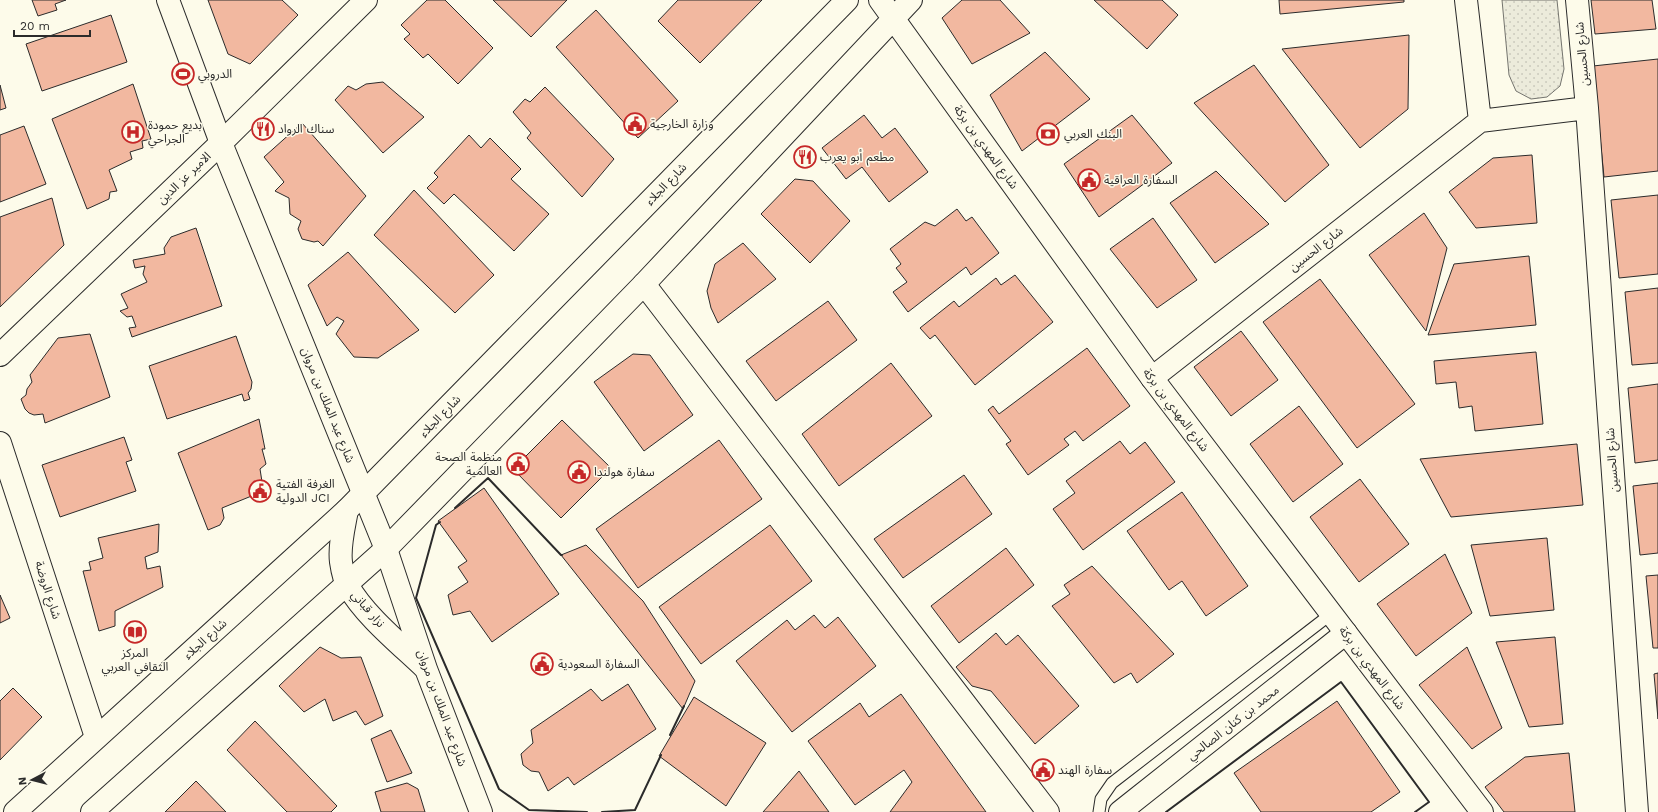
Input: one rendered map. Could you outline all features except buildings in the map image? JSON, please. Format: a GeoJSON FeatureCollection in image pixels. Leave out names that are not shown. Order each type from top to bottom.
{"type":"FeatureCollection","features":[{"type":"Feature","properties":{"kind":"street","name":"شارع عبد الملك بن مروان"},"geometry":{"type":"LineString","coordinates":[[168,0],[221,143],[386,549],[426,669],[482,809]]}},
{"type":"Feature","properties":{"kind":"street","name":"الامير عز الدين"},"geometry":{"type":"LineString","coordinates":[[0,355],[221,143],[366,0]]}},
{"type":"Feature","properties":{"kind":"street","name":"شارع الجلاء"},"geometry":{"type":"LineString","coordinates":[[15,812],[364,494],[846,0]]}},
{"type":"Feature","properties":{"kind":"street","name":"شارع المهدي بن بركة"},"geometry":{"type":"LineString","coordinates":[[880,0],[1152,378],[1482,812]]}},
{"type":"Feature","properties":{"kind":"street"},"geometry":{"type":"LineString","coordinates":[[92,812],[386,549],[644,284],[911,0]]}},
{"type":"Feature","properties":{"kind":"street"},"geometry":{"type":"LineString","coordinates":[[1466,0],[1480,121],[1587,108]]}},
{"type":"Feature","properties":{"kind":"street","name":"شارع الحسين"},"geometry":{"type":"LineString","coordinates":[[1577,0],[1587,108],[1637,812]]}},
{"type":"Feature","properties":{"kind":"street","name":"شارع الحسين"},"geometry":{"type":"LineString","coordinates":[[1152,378],[1480,121]]}},
{"type":"Feature","properties":{"kind":"street"},"geometry":{"type":"LineString","coordinates":[[644,284],[1048,812]]}},
{"type":"Feature","properties":{"kind":"street","name":"شارع الروضة"},"geometry":{"type":"LineString","coordinates":[[0,443],[96,737]]}},
{"type":"Feature","properties":{"kind":"street","name":"نزار قباني"},"geometry":{"type":"LineString","coordinates":[[347,510],[342,538],[341,562],[347,585],[359,602],[377,622],[426,669]]}},
{"type":"Feature","properties":{"kind":"street","name":"محمد بن كنان الصالحي"},"geometry":{"type":"LineString","coordinates":[[1120,812],[1346,633]]}},
{"type":"Feature","properties":{"kind":"lane"},"geometry":{"type":"LineString","coordinates":[[1099,812],[1101,799],[1112,783],[1331,614]]}},
{"type":"Feature","properties":{"kind":"shaded area"},"geometry":{"type":"Polygon","coordinates":[[[1502,0],[1557,0],[1564,69],[1560,86],[1547,97],[1531,99],[1516,91],[1509,75],[1502,0]]]}},
{"type":"Feature","properties":{"kind":"wall"},"geometry":{"type":"LineString","coordinates":[[455,508],[488,478],[562,555]]}},
{"type":"Feature","properties":{"kind":"wall"},"geometry":{"type":"LineString","coordinates":[[440,522],[436,525],[416,598],[499,789],[529,810],[587,812]]}},
{"type":"Feature","properties":{"kind":"wall"},"geometry":{"type":"LineString","coordinates":[[1166,812],[1341,682],[1429,802],[1415,812]]}},
{"type":"Feature","properties":{"kind":"wall"},"geometry":{"type":"LineString","coordinates":[[670,735],[684,706]]}},
{"type":"Feature","properties":{"kind":"wall"},"geometry":{"type":"LineString","coordinates":[[602,812],[635,810],[661,755]]}},
{"type":"Feature","properties":{"kind":"place","name":"الدروبي"},"geometry":{"type":"Point","coordinates":[183,74]}},
{"type":"Feature","properties":{"kind":"place","name":"وزارة الخارجية"},"geometry":{"type":"Point","coordinates":[635,124]}},
{"type":"Feature","properties":{"kind":"place","name":"سناك الرواد"},"geometry":{"type":"Point","coordinates":[263,129]}},
{"type":"Feature","properties":{"kind":"place","name":"بديع حمودة الجراحي"},"geometry":{"type":"Point","coordinates":[133,132]}},
{"type":"Feature","properties":{"kind":"place","name":"البنك العربي"},"geometry":{"type":"Point","coordinates":[1048,134]}},
{"type":"Feature","properties":{"kind":"place","name":"مطعم أبو يعرب"},"geometry":{"type":"Point","coordinates":[805,157]}},
{"type":"Feature","properties":{"kind":"place","name":"السفارة العراقية"},"geometry":{"type":"Point","coordinates":[1089,180]}},
{"type":"Feature","properties":{"kind":"place","name":"منظمة الصحة العالمية"},"geometry":{"type":"Point","coordinates":[518,464]}},
{"type":"Feature","properties":{"kind":"place","name":"سفارة هولندا"},"geometry":{"type":"Point","coordinates":[579,472]}},
{"type":"Feature","properties":{"kind":"place","name":"الغرفة الفتية الدولية JCI"},"geometry":{"type":"Point","coordinates":[260,491]}},
{"type":"Feature","properties":{"kind":"place","name":"المركز الثقافي العربي"},"geometry":{"type":"Point","coordinates":[135,632]}},
{"type":"Feature","properties":{"kind":"place","name":"السفارة السعودية"},"geometry":{"type":"Point","coordinates":[542,664]}},
{"type":"Feature","properties":{"kind":"place","name":"سفارة الهند"},"geometry":{"type":"Point","coordinates":[1043,770]}}]}
